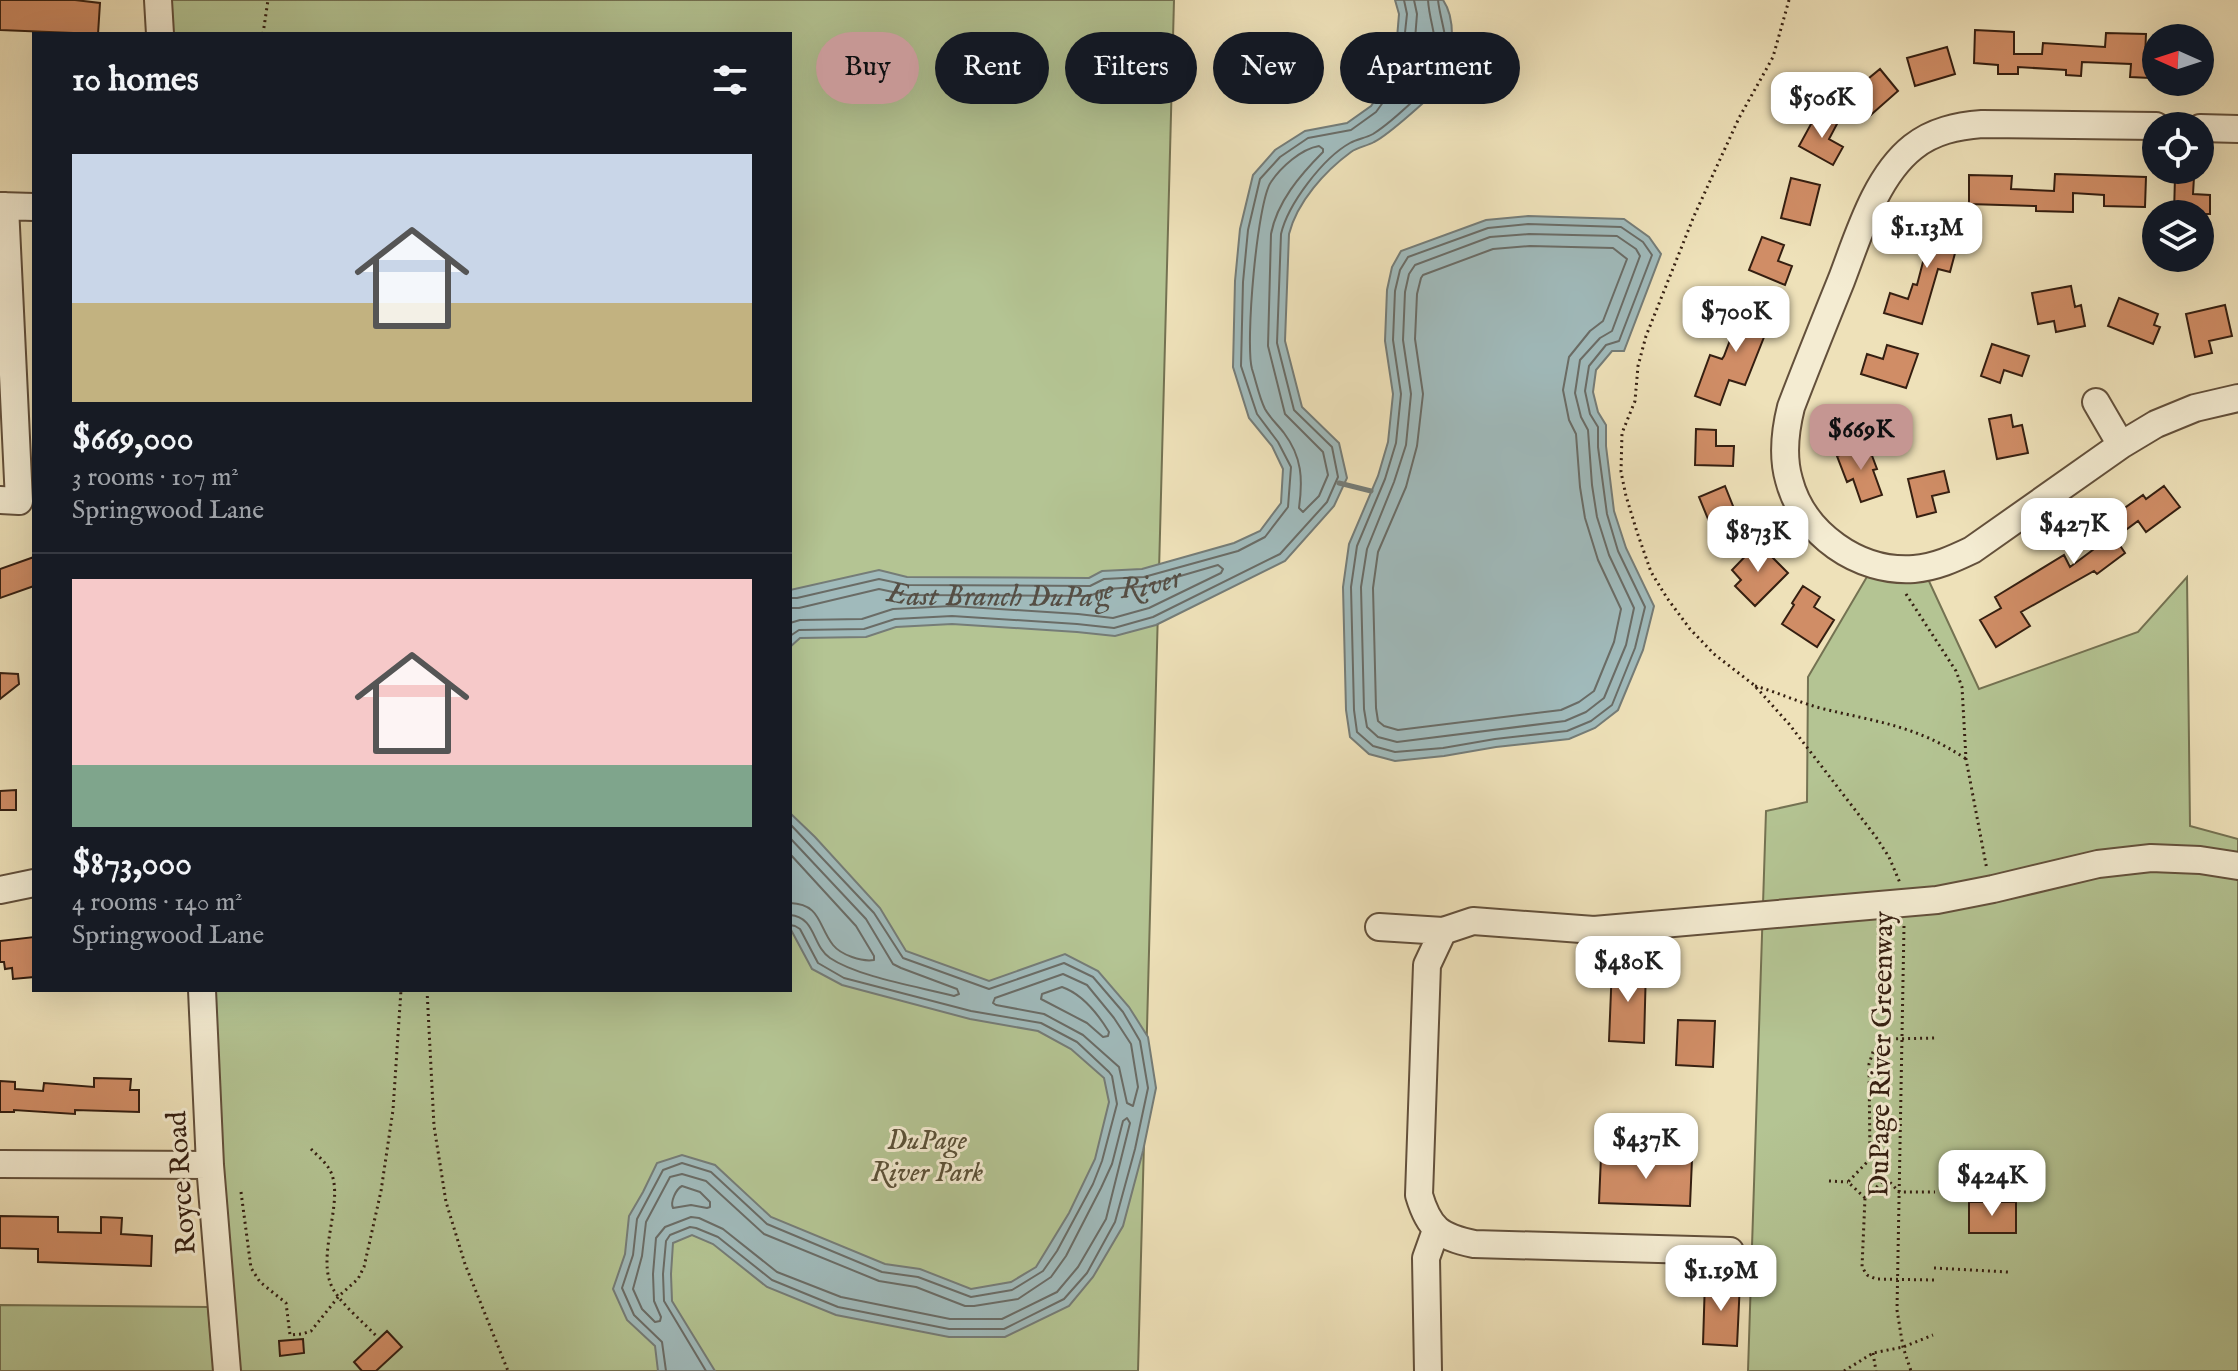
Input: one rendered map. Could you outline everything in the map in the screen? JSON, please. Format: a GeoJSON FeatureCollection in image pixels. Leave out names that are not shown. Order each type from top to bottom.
{"type":"FeatureCollection","features":[{"type":"Feature","properties":{"kind":"street"},"geometry":{"type":"LineString","coordinates":[[158,0],[160,32]]}},
{"type":"Feature","properties":{"kind":"street"},"geometry":{"type":"LineString","coordinates":[[2142,126],[1982,124],[1956,127],[1930,136],[1898,161],[1883,181],[1861,230],[1791,407],[1785,458],[1789,481],[1799,505],[1829,541],[1866,563],[1911,569],[1950,561],[1972,550],[2121,445],[2156,424],[2195,408],[2238,398]]}},
{"type":"Feature","properties":{"kind":"street"},"geometry":{"type":"LineString","coordinates":[[2214,128],[2238,129]]}},
{"type":"Feature","properties":{"kind":"street"},"geometry":{"type":"LineString","coordinates":[[0,500],[19,501],[3,206],[32,207]]}},
{"type":"Feature","properties":{"kind":"street"},"geometry":{"type":"LineString","coordinates":[[2096,402],[2121,445]]}},
{"type":"Feature","properties":{"kind":"street"},"geometry":{"type":"LineString","coordinates":[[1379,927],[1443,931],[1473,921],[1594,930],[1937,900],[2098,864],[2151,858],[2200,860],[2238,866]]}},
{"type":"Feature","properties":{"kind":"street"},"geometry":{"type":"LineString","coordinates":[[0,890],[32,883]]}},
{"type":"Feature","properties":{"kind":"street"},"geometry":{"type":"LineString","coordinates":[[1443,931],[1427,965],[1419,1195],[1425,1215],[1436,1230],[1453,1239],[1474,1244],[1730,1251]]}},
{"type":"Feature","properties":{"kind":"street","name":"Royce Road"},"geometry":{"type":"LineString","coordinates":[[202,992],[210,1165],[227,1371]]}},
{"type":"Feature","properties":{"kind":"street"},"geometry":{"type":"LineString","coordinates":[[0,1164],[210,1165]]}},
{"type":"Feature","properties":{"kind":"street"},"geometry":{"type":"LineString","coordinates":[[1428,1371],[1426,1258],[1436,1230]]}},
{"type":"Feature","properties":{"kind":"path"},"geometry":{"type":"LineString","coordinates":[[263,32],[268,0]]}},
{"type":"Feature","properties":{"kind":"path","name":"DuPage River Greenway"},"geometry":{"type":"LineString","coordinates":[[1789,0],[1773,57],[1739,118],[1694,216],[1646,336],[1638,366],[1635,401],[1622,433],[1621,472],[1651,572],[1667,598],[1714,654],[1754,685],[1789,724],[1876,837],[1898,876],[1903,902],[1897,1310],[1903,1347],[1911,1371]]}},
{"type":"Feature","properties":{"kind":"path"},"geometry":{"type":"LineString","coordinates":[[1906,594],[1956,671],[1962,687],[1966,759],[1985,866],[1993,889]]}},
{"type":"Feature","properties":{"kind":"path"},"geometry":{"type":"LineString","coordinates":[[1754,685],[1818,707],[1892,723],[1943,743],[1966,759]]}},
{"type":"Feature","properties":{"kind":"path"},"geometry":{"type":"LineString","coordinates":[[241,1192],[251,1268],[260,1282],[286,1303],[290,1335],[311,1331],[339,1296],[358,1279],[364,1267],[381,1191],[393,1110],[401,992]]}},
{"type":"Feature","properties":{"kind":"path"},"geometry":{"type":"LineString","coordinates":[[427,992],[434,1126],[446,1202],[465,1264],[508,1371]]}},
{"type":"Feature","properties":{"kind":"path"},"geometry":{"type":"LineString","coordinates":[[1935,1192],[1899,1192],[1870,1159],[1870,1057],[1882,1042],[1889,1039],[1937,1038]]}},
{"type":"Feature","properties":{"kind":"path"},"geometry":{"type":"LineString","coordinates":[[311,1149],[329,1168],[333,1177],[326,1255],[333,1290],[378,1338]]}},
{"type":"Feature","properties":{"kind":"path"},"geometry":{"type":"LineString","coordinates":[[1848,1182],[1870,1159]]}},
{"type":"Feature","properties":{"kind":"path"},"geometry":{"type":"LineString","coordinates":[[1886,1178],[1865,1198],[1862,1267],[1867,1275],[1876,1279],[1934,1280]]}},
{"type":"Feature","properties":{"kind":"path"},"geometry":{"type":"LineString","coordinates":[[1829,1181],[1848,1182],[1865,1198]]}},
{"type":"Feature","properties":{"kind":"path"},"geometry":{"type":"LineString","coordinates":[[1934,1268],[2008,1272]]}},
{"type":"Feature","properties":{"kind":"path"},"geometry":{"type":"LineString","coordinates":[[1844,1371],[1873,1353],[1903,1347],[1933,1335]]}},
{"type":"Feature","properties":{"kind":"path"},"geometry":{"type":"LineString","coordinates":[[1873,1353],[1876,1371]]}},
{"type":"Feature","properties":{"kind":"green space","name":"DuPage River Park"},"geometry":{"type":"Polygon","coordinates":[[[169,0],[1174,0],[1173,32],[1065,32],[1065,104],[1171,104],[1138,1371],[235,1371],[210,992],[792,992],[792,32],[171,32],[169,0]]]}},
{"type":"Feature","properties":{"kind":"green space"},"geometry":{"type":"Polygon","coordinates":[[[1868,575],[1928,579],[1979,689],[2138,632],[2187,577],[2190,826],[2238,839],[2238,1371],[1748,1371],[1766,811],[1807,802],[1808,677],[1868,575]]]}},
{"type":"Feature","properties":{"kind":"green space"},"geometry":{"type":"Polygon","coordinates":[[[0,1305],[208,1307],[214,1371],[0,1371],[0,1305]]]}},
{"type":"Feature","properties":{"kind":"water"},"geometry":{"type":"Polygon","coordinates":[[[1395,0],[1443,0],[1452,32],[1398,32],[1399,14],[1395,0]]]}},
{"type":"Feature","properties":{"kind":"water","name":"East Branch DuPage River"},"geometry":{"type":"Polygon","coordinates":[[[1421,104],[1381,138],[1354,150],[1331,168],[1298,210],[1289,234],[1285,341],[1302,407],[1339,443],[1347,478],[1334,506],[1285,561],[1156,625],[1115,636],[952,624],[896,627],[866,637],[800,638],[792,645],[792,590],[879,570],[907,577],[1089,578],[1102,571],[1142,569],[1234,543],[1260,531],[1281,503],[1283,469],[1272,446],[1249,418],[1233,367],[1240,229],[1253,175],[1275,150],[1305,131],[1347,123],[1371,106],[1421,104]]]}},
{"type":"Feature","properties":{"kind":"water"},"geometry":{"type":"Polygon","coordinates":[[[1528,216],[1624,219],[1649,237],[1661,254],[1624,351],[1612,351],[1596,370],[1593,392],[1598,412],[1606,425],[1614,511],[1626,548],[1654,606],[1643,650],[1618,710],[1595,728],[1569,739],[1395,761],[1369,754],[1350,737],[1346,710],[1343,587],[1349,544],[1378,476],[1388,442],[1393,394],[1385,341],[1387,290],[1392,267],[1401,251],[1486,220],[1528,216]]]}},
{"type":"Feature","properties":{"kind":"water"},"geometry":{"type":"Polygon","coordinates":[[[792,815],[880,908],[906,951],[989,981],[1065,954],[1098,971],[1129,1007],[1148,1037],[1156,1088],[1123,1226],[1093,1277],[1069,1306],[1005,1337],[949,1337],[836,1315],[767,1287],[713,1244],[692,1235],[673,1243],[672,1301],[715,1371],[658,1371],[655,1346],[627,1320],[613,1289],[625,1254],[629,1216],[657,1163],[682,1155],[715,1165],[771,1217],[885,1264],[920,1269],[971,1289],[1011,1282],[1036,1267],[1069,1213],[1095,1159],[1109,1102],[1104,1078],[1071,1049],[1038,1031],[970,1019],[842,985],[812,969],[792,932],[792,815]]]}},
{"type":"Feature","properties":{"kind":"building"},"geometry":{"type":"Polygon","coordinates":[[[0,0],[100,3],[98,32],[0,30],[0,0]]]}},
{"type":"Feature","properties":{"kind":"building"},"geometry":{"type":"Polygon","coordinates":[[[1975,30],[2014,32],[2014,54],[2042,54],[2043,43],[2105,47],[2106,33],[2142,34],[2142,78],[2130,77],[2131,64],[2082,62],[2081,76],[2066,75],[2066,70],[2018,67],[2018,74],[1998,74],[1998,65],[1974,63],[1975,30]]]}},
{"type":"Feature","properties":{"kind":"building"},"geometry":{"type":"Polygon","coordinates":[[[1947,47],[1955,74],[1915,86],[1907,58],[1947,47]]]}},
{"type":"Feature","properties":{"kind":"building"},"geometry":{"type":"Polygon","coordinates":[[[1880,69],[1898,91],[1865,120],[1846,97],[1880,69]]]}},
{"type":"Feature","properties":{"kind":"building"},"geometry":{"type":"Polygon","coordinates":[[[1817,113],[1837,124],[1829,139],[1843,147],[1833,165],[1799,146],[1817,113]]]}},
{"type":"Feature","properties":{"kind":"building"},"geometry":{"type":"Polygon","coordinates":[[[2055,174],[2142,177],[2142,184],[2146,184],[2142,207],[2104,206],[2104,195],[2073,193],[2073,212],[2036,211],[2036,206],[1969,204],[1969,175],[2012,176],[2011,189],[2054,191],[2055,174]]]}},
{"type":"Feature","properties":{"kind":"building"},"geometry":{"type":"Polygon","coordinates":[[[1791,178],[1820,185],[1810,225],[1781,218],[1791,178]]]}},
{"type":"Feature","properties":{"kind":"building"},"geometry":{"type":"Polygon","coordinates":[[[2175,184],[2194,184],[2193,194],[2210,195],[2210,200],[2174,200],[2175,184]]]}},
{"type":"Feature","properties":{"kind":"building"},"geometry":{"type":"Polygon","coordinates":[[[1922,216],[1962,227],[1950,272],[1938,269],[1922,324],[1884,313],[1890,293],[1908,299],[1913,284],[1917,285],[1930,235],[1918,231],[1922,216]]]}},
{"type":"Feature","properties":{"kind":"building"},"geometry":{"type":"Polygon","coordinates":[[[1762,237],[1784,245],[1778,261],[1792,266],[1785,285],[1749,270],[1762,237]]]}},
{"type":"Feature","properties":{"kind":"building"},"geometry":{"type":"Polygon","coordinates":[[[2071,286],[2075,307],[2081,305],[2085,326],[2056,332],[2054,321],[2038,324],[2032,293],[2071,286]]]}},
{"type":"Feature","properties":{"kind":"building"},"geometry":{"type":"Polygon","coordinates":[[[1746,298],[1770,308],[1766,320],[1770,322],[1745,385],[1729,380],[1720,405],[1695,396],[1710,355],[1722,359],[1724,356],[1746,298]]]}},
{"type":"Feature","properties":{"kind":"building"},"geometry":{"type":"Polygon","coordinates":[[[2119,298],[2158,314],[2154,325],[2160,327],[2153,344],[2108,326],[2119,298]]]}},
{"type":"Feature","properties":{"kind":"building"},"geometry":{"type":"Polygon","coordinates":[[[2225,305],[2232,336],[2209,341],[2212,353],[2195,357],[2186,314],[2225,305]]]}},
{"type":"Feature","properties":{"kind":"building"},"geometry":{"type":"Polygon","coordinates":[[[1992,344],[2029,356],[2022,376],[2004,370],[2000,383],[1981,376],[1992,344]]]}},
{"type":"Feature","properties":{"kind":"building"},"geometry":{"type":"Polygon","coordinates":[[[1887,345],[1918,354],[1906,388],[1861,374],[1867,354],[1883,359],[1887,345]]]}},
{"type":"Feature","properties":{"kind":"building"},"geometry":{"type":"Polygon","coordinates":[[[2011,415],[2013,427],[2022,425],[2028,453],[1997,459],[1989,419],[2011,415]]]}},
{"type":"Feature","properties":{"kind":"building"},"geometry":{"type":"Polygon","coordinates":[[[1696,429],[1716,430],[1716,446],[1734,446],[1733,466],[1695,465],[1696,429]]]}},
{"type":"Feature","properties":{"kind":"building"},"geometry":{"type":"Polygon","coordinates":[[[1868,445],[1882,495],[1861,502],[1853,479],[1847,482],[1837,456],[1868,445]]]}},
{"type":"Feature","properties":{"kind":"building"},"geometry":{"type":"Polygon","coordinates":[[[1944,471],[1949,492],[1932,496],[1936,512],[1917,517],[1908,479],[1944,471]]]}},
{"type":"Feature","properties":{"kind":"building"},"geometry":{"type":"Polygon","coordinates":[[[1725,486],[1741,526],[1715,536],[1699,497],[1725,486]]]}},
{"type":"Feature","properties":{"kind":"building"},"geometry":{"type":"Polygon","coordinates":[[[2164,486],[2180,507],[2146,532],[2138,521],[2115,538],[2125,553],[2097,574],[2094,571],[2021,612],[2030,626],[1996,647],[1980,620],[2001,608],[1995,597],[2064,555],[2070,567],[2098,546],[2089,533],[2143,495],[2146,499],[2164,486]]]}},
{"type":"Feature","properties":{"kind":"building"},"geometry":{"type":"Polygon","coordinates":[[[1758,543],[1788,573],[1755,606],[1735,586],[1741,580],[1732,570],[1758,543]]]}},
{"type":"Feature","properties":{"kind":"building"},"geometry":{"type":"Polygon","coordinates":[[[32,558],[32,587],[0,598],[0,569],[32,558]]]}},
{"type":"Feature","properties":{"kind":"building"},"geometry":{"type":"Polygon","coordinates":[[[1803,586],[1820,597],[1814,607],[1834,620],[1817,647],[1782,624],[1803,586]]]}},
{"type":"Feature","properties":{"kind":"building"},"geometry":{"type":"Polygon","coordinates":[[[0,673],[18,674],[19,684],[0,699],[0,673]]]}},
{"type":"Feature","properties":{"kind":"building"},"geometry":{"type":"Polygon","coordinates":[[[16,790],[16,810],[0,810],[0,791],[16,790]]]}},
{"type":"Feature","properties":{"kind":"building"},"geometry":{"type":"Polygon","coordinates":[[[32,937],[32,977],[13,979],[12,968],[5,969],[4,962],[0,962],[0,941],[32,937]]]}},
{"type":"Feature","properties":{"kind":"building"},"geometry":{"type":"Polygon","coordinates":[[[1612,966],[1646,967],[1644,1043],[1609,1041],[1612,966]]]}},
{"type":"Feature","properties":{"kind":"building"},"geometry":{"type":"Polygon","coordinates":[[[1678,1020],[1715,1021],[1713,1067],[1676,1065],[1678,1020]]]}},
{"type":"Feature","properties":{"kind":"building"},"geometry":{"type":"Polygon","coordinates":[[[94,1078],[131,1079],[130,1090],[139,1090],[139,1112],[0,1112],[0,1081],[15,1082],[15,1089],[43,1091],[44,1083],[94,1087],[94,1078]]]}},
{"type":"Feature","properties":{"kind":"building"},"geometry":{"type":"Polygon","coordinates":[[[1601,1156],[1692,1159],[1690,1206],[1599,1203],[1601,1156]]]}},
{"type":"Feature","properties":{"kind":"building"},"geometry":{"type":"Polygon","coordinates":[[[1969,1202],[2016,1202],[2016,1233],[1969,1233],[1969,1202]]]}},
{"type":"Feature","properties":{"kind":"building"},"geometry":{"type":"Polygon","coordinates":[[[0,1216],[58,1217],[58,1232],[101,1233],[101,1217],[122,1218],[121,1234],[152,1236],[151,1266],[38,1262],[38,1249],[0,1248],[0,1216]]]}},
{"type":"Feature","properties":{"kind":"building"},"geometry":{"type":"Polygon","coordinates":[[[1705,1280],[1740,1282],[1737,1346],[1703,1344],[1705,1280]]]}},
{"type":"Feature","properties":{"kind":"building"},"geometry":{"type":"Polygon","coordinates":[[[387,1331],[402,1347],[376,1371],[362,1371],[354,1362],[387,1331]]]}},
{"type":"Feature","properties":{"kind":"building"},"geometry":{"type":"Polygon","coordinates":[[[303,1339],[304,1353],[280,1356],[279,1341],[303,1339]]]}},
{"type":"Feature","properties":{"kind":"waterway"},"geometry":{"type":"LineString","coordinates":[[1339,483],[1371,491]]}}]}
